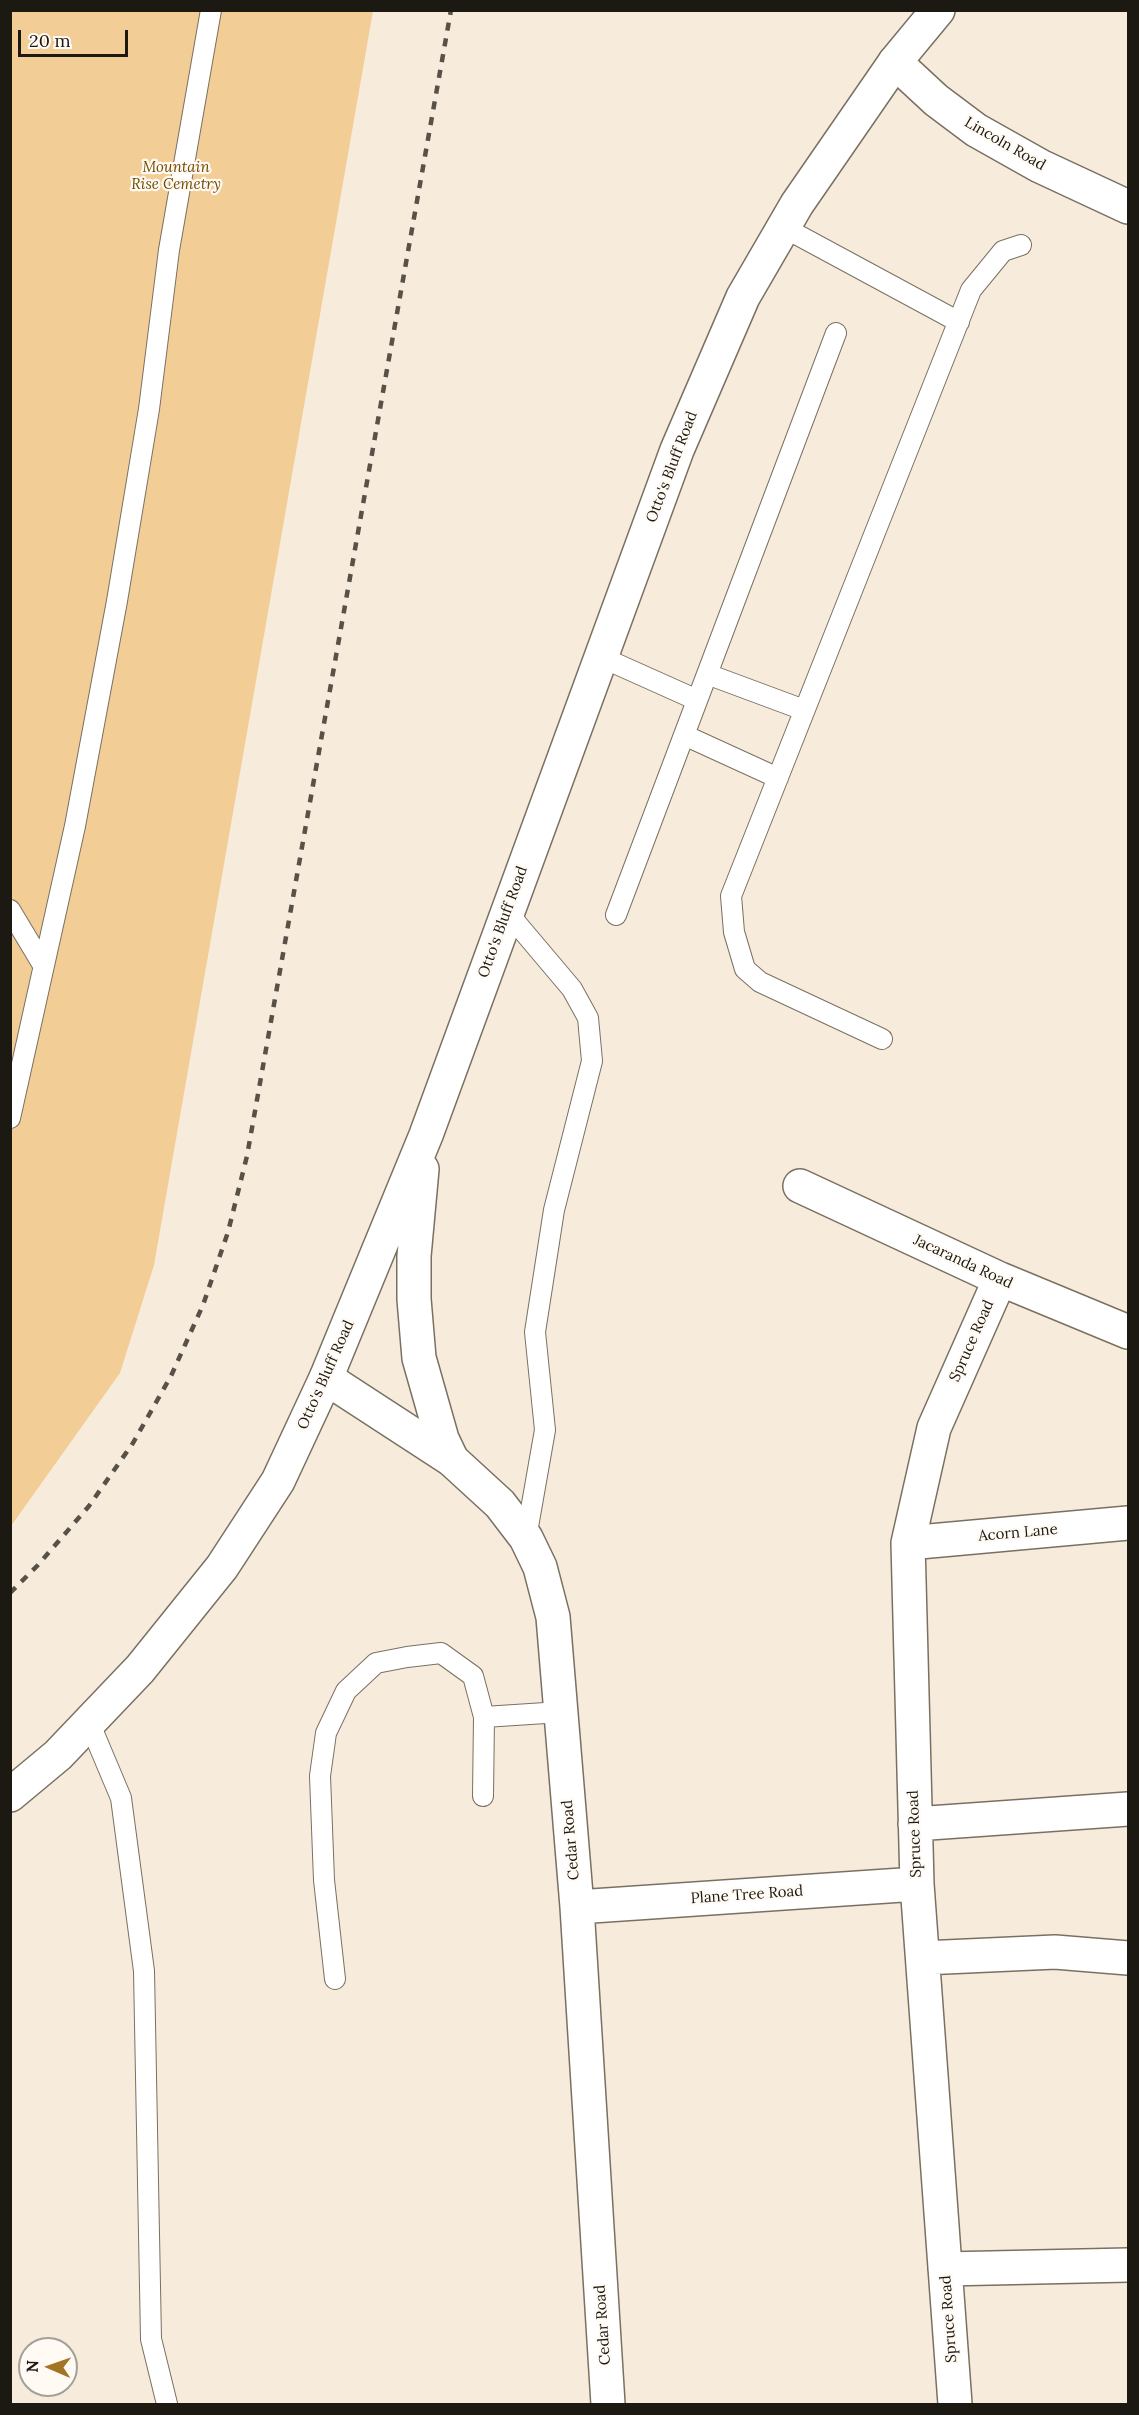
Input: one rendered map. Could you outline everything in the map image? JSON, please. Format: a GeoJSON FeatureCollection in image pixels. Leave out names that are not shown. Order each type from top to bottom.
{"type":"FeatureCollection","features":[{"type":"Feature","properties":{"kind":"street","name":"Otto's Bluff Road"},"geometry":{"type":"LineString","coordinates":[[10,1796],[58,1755],[140,1669],[222,1567],[278,1481],[327,1378],[426,1135],[677,450],[743,297],[783,227],[895,62],[936,11]]}},
{"type":"Feature","properties":{"kind":"street","name":"Lincoln Road"},"geometry":{"type":"LineString","coordinates":[[895,62],[936,100],[976,130],[1040,166],[1128,207]]}},
{"type":"Feature","properties":{"kind":"street"},"geometry":{"type":"LineString","coordinates":[[426,1135],[414,1256],[414,1299],[419,1358],[442,1438],[452,1460]]}},
{"type":"Feature","properties":{"kind":"street","name":"Jacaranda Road"},"geometry":{"type":"LineString","coordinates":[[800,1186],[1000,1279],[1128,1332]]}},
{"type":"Feature","properties":{"kind":"street","name":"Spruce Road"},"geometry":{"type":"LineString","coordinates":[[955,2404],[917,1884],[908,1543],[934,1428],[1000,1279]]}},
{"type":"Feature","properties":{"kind":"street","name":"Cedar Road"},"geometry":{"type":"LineString","coordinates":[[327,1378],[452,1460],[500,1504],[526,1538],[540,1567],[553,1617],[577,1906],[608,2404]]}},
{"type":"Feature","properties":{"kind":"street","name":"Acorn Lane"},"geometry":{"type":"LineString","coordinates":[[908,1543],[1128,1523]]}},
{"type":"Feature","properties":{"kind":"street"},"geometry":{"type":"LineString","coordinates":[[915,1824],[1128,1809]]}},
{"type":"Feature","properties":{"kind":"street","name":"Plane Tree Road"},"geometry":{"type":"LineString","coordinates":[[577,1906],[917,1884]]}},
{"type":"Feature","properties":{"kind":"street"},"geometry":{"type":"LineString","coordinates":[[923,1958],[1055,1952],[1128,1958]]}},
{"type":"Feature","properties":{"kind":"street"},"geometry":{"type":"LineString","coordinates":[[945,2269],[1128,2265]]}},
{"type":"Feature","properties":{"kind":"lane"},"geometry":{"type":"LineString","coordinates":[[10,1118],[75,826],[117,601],[149,409],[169,250],[211,10]]}},
{"type":"Feature","properties":{"kind":"lane"},"geometry":{"type":"LineString","coordinates":[[783,227],[959,322]]}},
{"type":"Feature","properties":{"kind":"lane"},"geometry":{"type":"LineString","coordinates":[[882,1039],[760,982],[744,969],[734,932],[731,897],[971,290],[1003,251],[1021,245]]}},
{"type":"Feature","properties":{"kind":"lane"},"geometry":{"type":"LineString","coordinates":[[616,915],[836,333]]}},
{"type":"Feature","properties":{"kind":"lane"},"geometry":{"type":"LineString","coordinates":[[601,657],[697,700]]}},
{"type":"Feature","properties":{"kind":"lane"},"geometry":{"type":"LineString","coordinates":[[707,674],[804,710]]}},
{"type":"Feature","properties":{"kind":"lane"},"geometry":{"type":"LineString","coordinates":[[684,735],[778,778]]}},
{"type":"Feature","properties":{"kind":"lane"},"geometry":{"type":"LineString","coordinates":[[10,910],[43,965]]}},
{"type":"Feature","properties":{"kind":"lane"},"geometry":{"type":"LineString","coordinates":[[507,912],[572,989],[588,1018],[592,1061],[554,1210],[535,1332],[545,1431],[526,1538]]}},
{"type":"Feature","properties":{"kind":"lane"},"geometry":{"type":"LineString","coordinates":[[335,1979],[324,1880],[320,1776],[326,1733],[346,1691],[376,1663],[441,1653],[473,1676],[484,1717],[483,1796]]}},
{"type":"Feature","properties":{"kind":"lane"},"geometry":{"type":"LineString","coordinates":[[484,1717],[561,1712]]}},
{"type":"Feature","properties":{"kind":"lane"},"geometry":{"type":"LineString","coordinates":[[89,1722],[121,1798],[144,1971],[151,2339],[167,2404]]}},
{"type":"Feature","properties":{"kind":"green space","name":"Mountain Rise Cemetry"},"geometry":{"type":"Polygon","coordinates":[[[11,11],[373,11],[154,1265],[120,1373],[11,1526],[11,11]]]}},
{"type":"Feature","properties":{"kind":"railway"},"geometry":{"type":"LineString","coordinates":[[10,1593],[38,1565],[89,1506],[133,1443],[171,1376],[203,1305],[228,1232],[247,1156],[451,10]]}}]}
